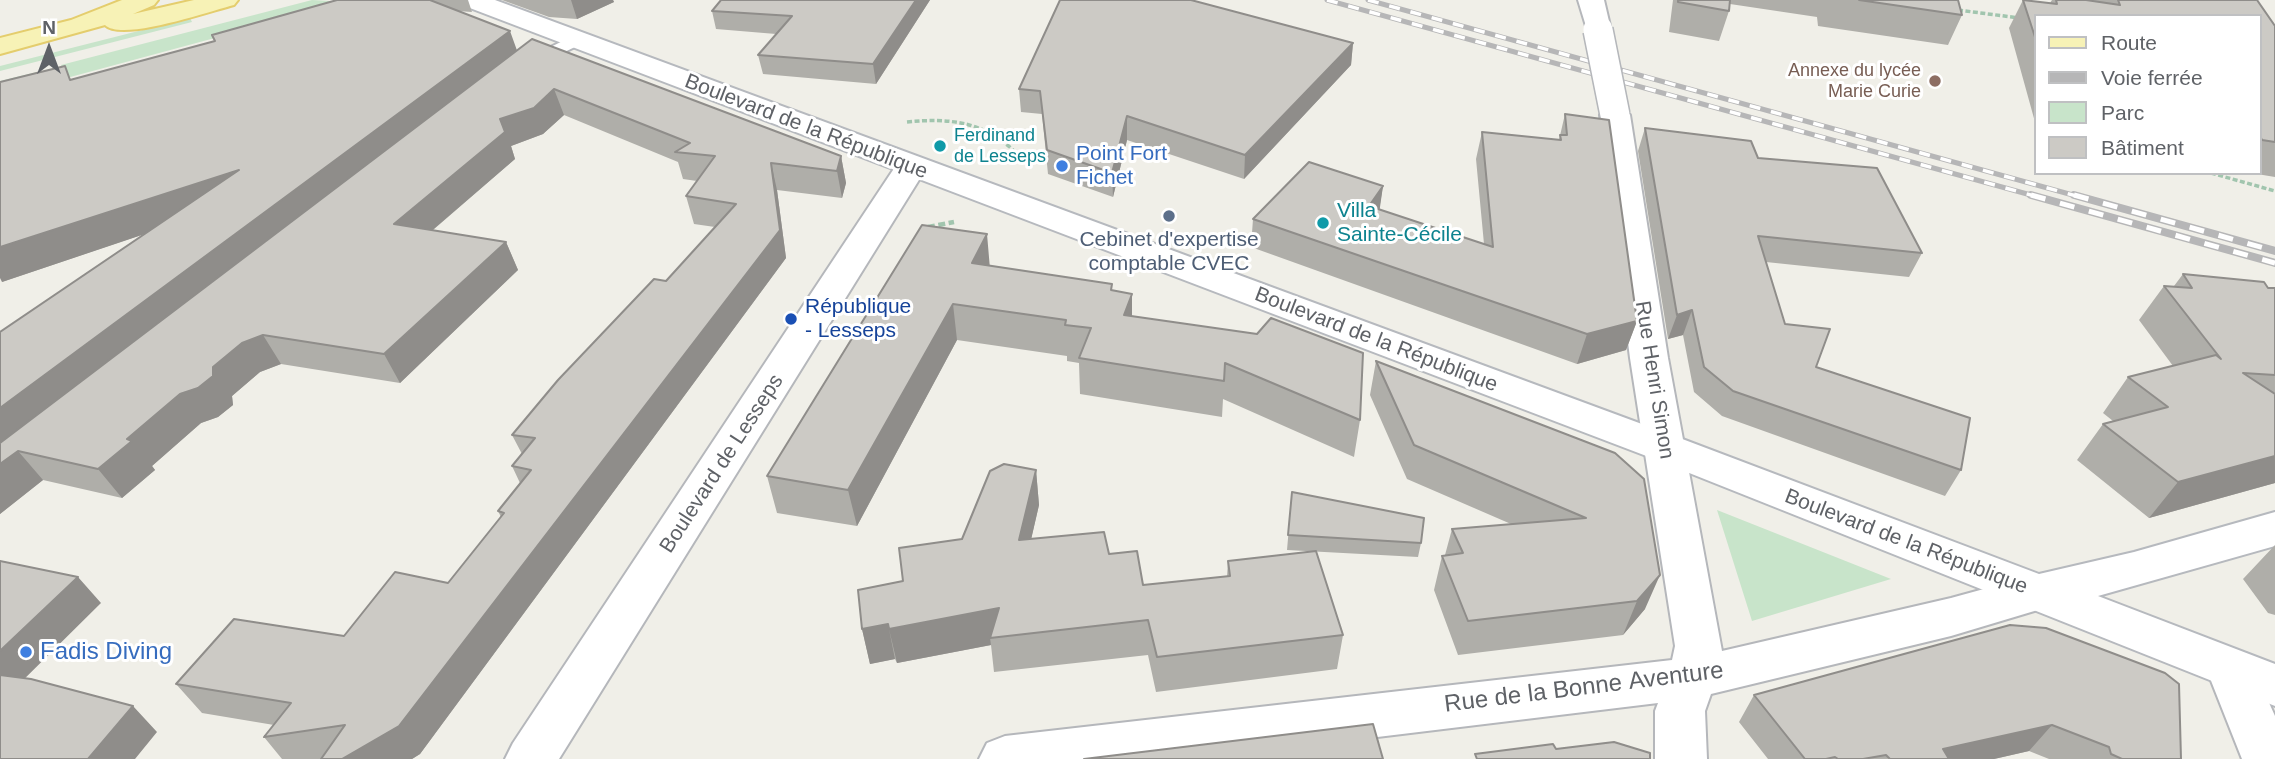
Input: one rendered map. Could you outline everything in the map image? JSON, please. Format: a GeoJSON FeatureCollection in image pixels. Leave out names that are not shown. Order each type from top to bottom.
{"type":"FeatureCollection","features":[{"type":"Feature","properties":{"kind":"main road"},"geometry":{"type":"LineString","coordinates":[[80,26],[142,21],[225,0]]}},
{"type":"Feature","properties":{"kind":"main road"},"geometry":{"type":"LineString","coordinates":[[0,46],[80,26],[139,1]]}},
{"type":"Feature","properties":{"kind":"street","name":"Boulevard de la République"},"geometry":{"type":"LineString","coordinates":[[474,0],[911,167],[1663,447],[2275,685]]}},
{"type":"Feature","properties":{"kind":"street","name":"Rue Henri Simon"},"geometry":{"type":"LineString","coordinates":[[1591,0],[1615,115],[1663,447],[1699,646],[1693,678],[1680,710],[1681,759]]}},
{"type":"Feature","properties":{"kind":"street","name":"Boulevard de Lesseps"},"geometry":{"type":"LineString","coordinates":[[531,759],[911,167]]}},
{"type":"Feature","properties":{"kind":"street","name":"Rue de la Bonne Aventure"},"geometry":{"type":"LineString","coordinates":[[1005,759],[1693,678],[1951,617],[2035,593],[2134,570],[2275,528]]}},
{"type":"Feature","properties":{"kind":"street"},"geometry":{"type":"LineString","coordinates":[[2230,668],[2268,759]]}},
{"type":"Feature","properties":{"kind":"lane"},"geometry":{"type":"LineString","coordinates":[[508,78],[530,60],[577,39]]}},
{"type":"Feature","properties":{"kind":"path"},"geometry":{"type":"LineString","coordinates":[[1957,9],[2022,19]]}},
{"type":"Feature","properties":{"kind":"path","name":"Boulevard de la République"},"geometry":{"type":"LineString","coordinates":[[903,122],[941,120],[974,124],[997,133],[1013,150],[1012,171]]}},
{"type":"Feature","properties":{"kind":"path"},"geometry":{"type":"LineString","coordinates":[[2218,175],[2275,191]]}},
{"type":"Feature","properties":{"kind":"path"},"geometry":{"type":"LineString","coordinates":[[923,227],[961,219]]}},
{"type":"Feature","properties":{"kind":"green space"},"geometry":{"type":"Polygon","coordinates":[[[312,0],[348,2],[0,96],[0,81],[37,72],[39,77],[63,70],[61,65],[312,0]]]}},
{"type":"Feature","properties":{"kind":"green space"},"geometry":{"type":"Polygon","coordinates":[[[190,18],[192,22],[0,71],[0,66],[190,18]]]}},
{"type":"Feature","properties":{"kind":"green space"},"geometry":{"type":"Polygon","coordinates":[[[1717,510],[1891,579],[1752,621],[1717,510]]]}},
{"type":"Feature","properties":{"kind":"building"},"geometry":{"type":"Polygon","coordinates":[[[337,0],[430,0],[510,31],[0,408],[0,332],[239,170],[0,247],[0,82],[65,66],[70,80],[215,41],[212,35],[337,0]]]}},
{"type":"Feature","properties":{"kind":"building"},"geometry":{"type":"Polygon","coordinates":[[[721,0],[916,0],[873,64],[758,55],[792,16],[712,11],[721,0]]]}},
{"type":"Feature","properties":{"kind":"building"},"geometry":{"type":"Polygon","coordinates":[[[1060,0],[1191,0],[1353,43],[1245,155],[1127,116],[1112,173],[1047,150],[1040,91],[1019,89],[1060,0]]]}},
{"type":"Feature","properties":{"kind":"building"},"geometry":{"type":"Polygon","coordinates":[[[1730,0],[1729,11],[1678,2],[1730,0]]]}},
{"type":"Feature","properties":{"kind":"building"},"geometry":{"type":"Polygon","coordinates":[[[1859,0],[1958,0],[1962,15],[1859,0]]]}},
{"type":"Feature","properties":{"kind":"building"},"geometry":{"type":"Polygon","coordinates":[[[2023,0],[2057,4],[2056,0],[2086,0],[2120,5],[2118,0],[2257,0],[2275,26],[2275,142],[2261,138],[2261,14],[2034,14],[2034,34],[2023,0]]]}},
{"type":"Feature","properties":{"kind":"building"},"geometry":{"type":"Polygon","coordinates":[[[532,39],[841,156],[837,171],[771,163],[780,230],[399,726],[342,759],[321,759],[345,725],[264,737],[291,703],[176,684],[234,619],[344,636],[395,572],[448,583],[504,513],[498,511],[531,470],[512,466],[535,438],[512,435],[558,380],[654,279],[666,281],[736,204],[686,196],[715,156],[675,152],[690,143],[554,89],[534,108],[500,119],[505,132],[394,224],[506,242],[384,354],[263,335],[242,343],[213,367],[213,376],[198,388],[180,394],[127,439],[132,441],[98,469],[18,451],[0,464],[0,443],[532,39]]]}},
{"type":"Feature","properties":{"kind":"building"},"geometry":{"type":"Polygon","coordinates":[[[1565,114],[1609,120],[1637,321],[1587,334],[1253,219],[1309,162],[1383,186],[1369,206],[1493,247],[1482,132],[1561,140],[1560,135],[1567,135],[1565,114]]]}},
{"type":"Feature","properties":{"kind":"building"},"geometry":{"type":"Polygon","coordinates":[[[1645,128],[1751,141],[1758,158],[1877,168],[1922,253],[1758,236],[1785,324],[1830,329],[1816,367],[1970,418],[1961,470],[1733,391],[1704,367],[1692,310],[1677,315],[1645,128]]]}},
{"type":"Feature","properties":{"kind":"building"},"geometry":{"type":"Polygon","coordinates":[[[922,225],[987,234],[972,263],[1112,284],[1111,290],[1132,294],[1124,315],[1257,334],[1271,318],[1363,353],[1360,420],[1225,363],[1224,381],[1079,358],[1091,328],[1065,325],[1066,320],[953,304],[848,490],[767,476],[922,225]]]}},
{"type":"Feature","properties":{"kind":"building"},"geometry":{"type":"Polygon","coordinates":[[[2183,274],[2264,282],[2268,288],[2275,288],[2275,375],[2243,373],[2275,394],[2275,456],[2178,482],[2103,424],[2168,407],[2128,377],[2216,355],[2221,359],[2164,286],[2192,288],[2183,274]]]}},
{"type":"Feature","properties":{"kind":"building"},"geometry":{"type":"Polygon","coordinates":[[[1376,361],[1615,453],[1644,479],[1660,575],[1637,601],[1468,621],[1442,556],[1463,553],[1452,529],[1586,518],[1414,445],[1376,361]]]}},
{"type":"Feature","properties":{"kind":"building"},"geometry":{"type":"Polygon","coordinates":[[[1004,464],[1036,470],[1019,540],[1104,532],[1109,554],[1137,551],[1143,585],[1230,576],[1228,561],[1316,551],[1343,635],[1157,657],[1148,620],[990,638],[999,608],[889,629],[888,624],[862,629],[858,590],[903,581],[899,548],[962,539],[990,471],[1004,464]]]}},
{"type":"Feature","properties":{"kind":"building"},"geometry":{"type":"Polygon","coordinates":[[[1292,492],[1424,518],[1421,543],[1288,535],[1292,492]]]}},
{"type":"Feature","properties":{"kind":"building"},"geometry":{"type":"Polygon","coordinates":[[[0,561],[78,577],[0,651],[0,561]]]}},
{"type":"Feature","properties":{"kind":"building"},"geometry":{"type":"Polygon","coordinates":[[[2010,625],[2046,628],[2165,673],[2179,684],[2181,759],[2122,759],[2111,754],[2109,747],[2052,725],[1943,749],[1949,759],[1890,759],[1886,755],[1863,759],[1805,759],[1754,695],[2010,625]]]}},
{"type":"Feature","properties":{"kind":"building"},"geometry":{"type":"Polygon","coordinates":[[[0,675],[31,679],[133,706],[88,759],[0,759],[0,675]]]}},
{"type":"Feature","properties":{"kind":"building"},"geometry":{"type":"Polygon","coordinates":[[[1373,724],[1383,759],[1084,759],[1373,724]]]}},
{"type":"Feature","properties":{"kind":"building"},"geometry":{"type":"Polygon","coordinates":[[[1614,742],[1650,753],[1650,759],[1477,759],[1475,754],[1553,744],[1556,749],[1614,742]]]}},
{"type":"Feature","properties":{"kind":"railway"},"geometry":{"type":"LineString","coordinates":[[1327,0],[2038,197]]}},
{"type":"Feature","properties":{"kind":"railway"},"geometry":{"type":"LineString","coordinates":[[1368,0],[2080,197]]}},
{"type":"Feature","properties":{"kind":"railway"},"geometry":{"type":"LineString","coordinates":[[2031,195],[2275,263]]}},
{"type":"Feature","properties":{"kind":"railway"},"geometry":{"type":"LineString","coordinates":[[2074,195],[2275,251]]}},
{"type":"Feature","properties":{"kind":"place","name":"Annexe du lycée Marie Curie"},"geometry":{"type":"Point","coordinates":[1935,81]}},
{"type":"Feature","properties":{"kind":"place","name":"Ferdinand de Lesseps"},"geometry":{"type":"Point","coordinates":[940,146]}},
{"type":"Feature","properties":{"kind":"place","name":"Point Fort Fichet"},"geometry":{"type":"Point","coordinates":[1062,166]}},
{"type":"Feature","properties":{"kind":"place","name":"Cebinet d'expertise comptable CVEC"},"geometry":{"type":"Point","coordinates":[1169,216]}},
{"type":"Feature","properties":{"kind":"place","name":"Villa Sainte-Cécile"},"geometry":{"type":"Point","coordinates":[1323,223]}},
{"type":"Feature","properties":{"kind":"place","name":"République - Lesseps"},"geometry":{"type":"Point","coordinates":[791,319]}},
{"type":"Feature","properties":{"kind":"place","name":"Fadis Diving"},"geometry":{"type":"Point","coordinates":[26,652]}}]}
